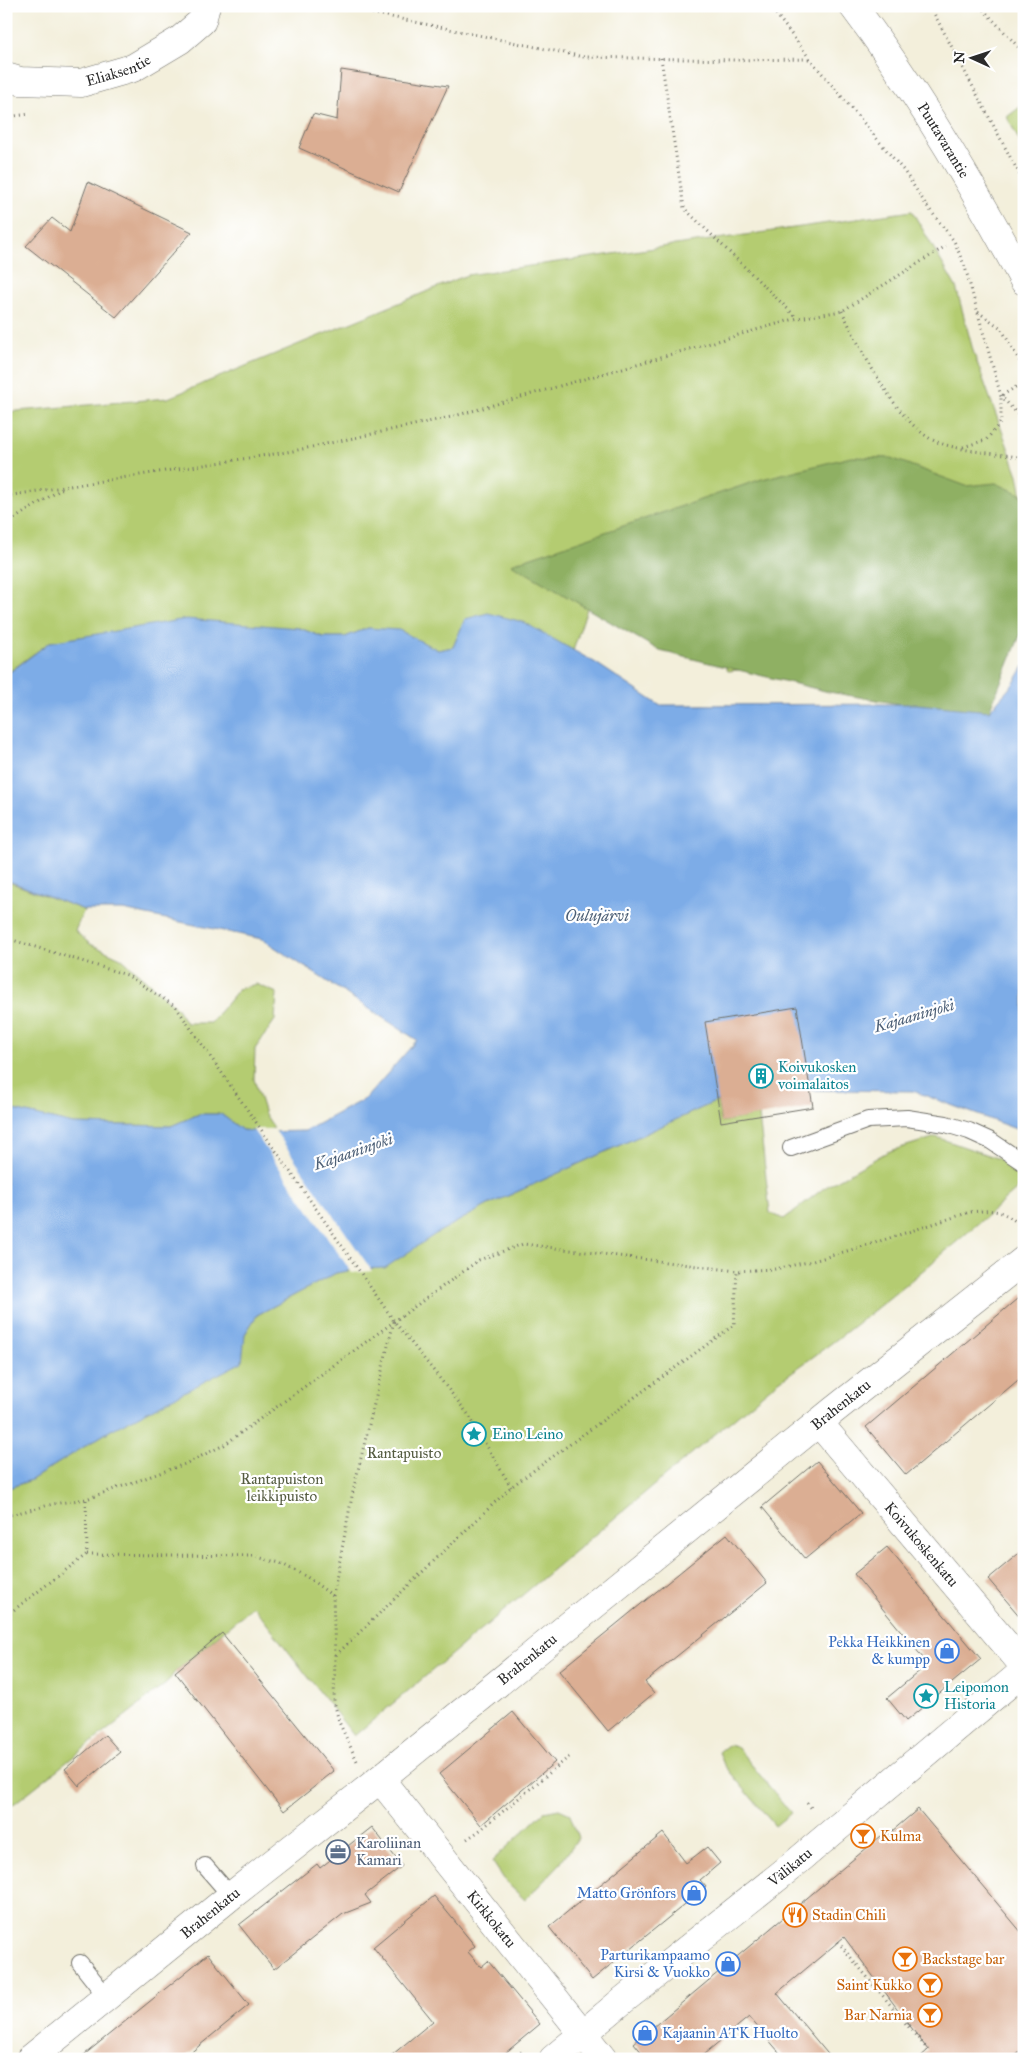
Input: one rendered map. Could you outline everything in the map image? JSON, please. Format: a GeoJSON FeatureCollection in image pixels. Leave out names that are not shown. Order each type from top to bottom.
{"type":"FeatureCollection","features":[{"type":"Feature","properties":{"kind":"street","name":"Eliaksentie"},"geometry":{"type":"LineString","coordinates":[[6,77],[20,81],[81,83],[133,68],[180,40],[202,21],[206,6]]}},
{"type":"Feature","properties":{"kind":"street","name":"Puutavarantie"},"geometry":{"type":"LineString","coordinates":[[853,6],[880,42],[934,126],[1024,281]]}},
{"type":"Feature","properties":{"kind":"street","name":"Brahenkatu"},"geometry":{"type":"LineString","coordinates":[[30,2059],[231,1896],[380,1780],[819,1423],[1024,1260]]}},
{"type":"Feature","properties":{"kind":"street","name":"Koivukoskenkatu"},"geometry":{"type":"LineString","coordinates":[[819,1423],[1024,1666]]}},
{"type":"Feature","properties":{"kind":"street","name":"Välikatu"},"geometry":{"type":"LineString","coordinates":[[553,2059],[622,2001],[793,1866],[1024,1671]]}},
{"type":"Feature","properties":{"kind":"street","name":"Kirkkokatu"},"geometry":{"type":"LineString","coordinates":[[380,1780],[603,2059]]}},
{"type":"Feature","properties":{"kind":"lane"},"geometry":{"type":"LineString","coordinates":[[791,1148],[868,1120],[907,1118],[946,1124],[968,1131],[991,1141],[1024,1163]]}},
{"type":"Feature","properties":{"kind":"lane"},"geometry":{"type":"LineString","coordinates":[[205,1866],[231,1896]]}},
{"type":"Feature","properties":{"kind":"lane"},"geometry":{"type":"LineString","coordinates":[[80,1964],[106,1996]]}},
{"type":"Feature","properties":{"kind":"path"},"geometry":{"type":"LineString","coordinates":[[338,6],[584,57],[810,59]]}},
{"type":"Feature","properties":{"kind":"path"},"geometry":{"type":"LineString","coordinates":[[770,6],[810,59],[904,171],[927,206],[954,241],[964,267],[1001,396],[1002,422],[986,440],[960,447]]}},
{"type":"Feature","properties":{"kind":"path"},"geometry":{"type":"LineString","coordinates":[[930,6],[1024,183]]}},
{"type":"Feature","properties":{"kind":"path"},"geometry":{"type":"LineString","coordinates":[[980,6],[1024,53]]}},
{"type":"Feature","properties":{"kind":"path"},"geometry":{"type":"LineString","coordinates":[[661,58],[684,208],[798,318]]}},
{"type":"Feature","properties":{"kind":"path"},"geometry":{"type":"LineString","coordinates":[[6,496],[293,451],[451,417],[798,318],[842,311],[946,246]]}},
{"type":"Feature","properties":{"kind":"path"},"geometry":{"type":"LineString","coordinates":[[842,311],[869,365],[914,427],[937,441],[1024,458]]}},
{"type":"Feature","properties":{"kind":"path"},"geometry":{"type":"LineString","coordinates":[[977,312],[1001,328],[1024,368]]}},
{"type":"Feature","properties":{"kind":"path"},"geometry":{"type":"LineString","coordinates":[[1001,396],[1024,382]]}},
{"type":"Feature","properties":{"kind":"path"},"geometry":{"type":"LineString","coordinates":[[1001,396],[1024,421]]}},
{"type":"Feature","properties":{"kind":"path"},"geometry":{"type":"LineString","coordinates":[[6,524],[66,486]]}},
{"type":"Feature","properties":{"kind":"path"},"geometry":{"type":"LineString","coordinates":[[6,938],[127,975],[176,1007],[394,1320],[468,1414],[511,1487]]}},
{"type":"Feature","properties":{"kind":"path"},"geometry":{"type":"LineString","coordinates":[[6,1516],[52,1504],[86,1500],[185,1464],[224,1445],[479,1260],[499,1251],[523,1244],[736,1271],[775,1268],[813,1261],[970,1212],[988,1210],[1004,1212],[1024,1228]]}},
{"type":"Feature","properties":{"kind":"path"},"geometry":{"type":"LineString","coordinates":[[336,1656],[511,1487],[734,1325],[736,1271]]}},
{"type":"Feature","properties":{"kind":"path"},"geometry":{"type":"LineString","coordinates":[[350,1746],[339,1722],[334,1701],[336,1656],[333,1596],[353,1491],[394,1320]]}},
{"type":"Feature","properties":{"kind":"path"},"geometry":{"type":"LineString","coordinates":[[86,1500],[87,1554]]}},
{"type":"Feature","properties":{"kind":"path"},"geometry":{"type":"LineString","coordinates":[[6,1616],[87,1554],[253,1556],[280,1563],[307,1577],[333,1596]]}},
{"type":"Feature","properties":{"kind":"path"},"geometry":{"type":"LineString","coordinates":[[479,1832],[570,1756]]}},
{"type":"Feature","properties":{"kind":"path"},"geometry":{"type":"LineString","coordinates":[[838,1942],[928,2050]]}},
{"type":"Feature","properties":{"kind":"green space"},"geometry":{"type":"Polygon","coordinates":[[[1024,104],[1024,150],[1007,117],[1024,104]]]}},
{"type":"Feature","properties":{"kind":"green space"},"geometry":{"type":"Polygon","coordinates":[[[912,211],[956,287],[974,354],[1018,475],[1024,507],[779,666],[728,671],[697,626],[594,587],[572,654],[465,619],[453,647],[438,650],[424,644],[368,628],[345,637],[323,637],[299,628],[50,642],[6,674],[6,412],[168,398],[467,275],[912,211]]]}},
{"type":"Feature","properties":{"kind":"green space"},"geometry":{"type":"Polygon","coordinates":[[[851,457],[891,458],[966,486],[996,483],[1024,496],[1024,626],[989,711],[906,705],[829,692],[660,651],[511,564],[762,479],[851,457]]]}},
{"type":"Feature","properties":{"kind":"green space"},"geometry":{"type":"Polygon","coordinates":[[[6,881],[84,910],[75,931],[90,944],[121,958],[176,1007],[186,1023],[210,1023],[239,989],[256,984],[277,993],[275,1020],[255,1049],[254,1079],[265,1114],[274,1128],[264,1132],[242,1130],[221,1114],[199,1114],[171,1126],[73,1124],[6,1108],[6,881]]]}},
{"type":"Feature","properties":{"kind":"green space","name":"Rantapuisto"},"geometry":{"type":"Polygon","coordinates":[[[717,1101],[721,1122],[759,1115],[770,1213],[784,1219],[824,1188],[887,1152],[936,1137],[1005,1161],[1024,1177],[1024,1183],[902,1288],[775,1384],[354,1736],[253,1606],[175,1672],[167,1683],[6,1810],[6,1489],[31,1480],[111,1430],[245,1334],[257,1315],[336,1273],[361,1269],[437,1233],[488,1205],[717,1101]]]}},
{"type":"Feature","properties":{"kind":"green space"},"geometry":{"type":"Polygon","coordinates":[[[728,1745],[737,1747],[791,1813],[775,1826],[724,1765],[719,1752],[728,1745]]]}},
{"type":"Feature","properties":{"kind":"green space"},"geometry":{"type":"Polygon","coordinates":[[[559,1809],[570,1814],[578,1838],[560,1864],[525,1900],[506,1882],[492,1861],[544,1812],[559,1809]]]}},
{"type":"Feature","properties":{"kind":"water","name":"Oulujärvi"},"geometry":{"type":"Polygon","coordinates":[[[488,613],[523,622],[596,663],[659,705],[917,704],[989,711],[1014,683],[1024,666],[1024,1132],[913,1091],[811,1090],[717,1101],[488,1205],[437,1233],[385,1268],[360,1269],[336,1273],[257,1315],[245,1334],[242,1362],[111,1430],[31,1480],[6,1489],[6,1108],[73,1124],[171,1126],[199,1114],[221,1114],[242,1130],[264,1132],[305,1131],[366,1098],[417,1040],[262,939],[123,910],[84,910],[6,880],[6,675],[50,642],[186,619],[299,628],[323,637],[345,637],[368,628],[399,630],[438,650],[453,647],[465,619],[488,613]]]}},
{"type":"Feature","properties":{"kind":"pier"},"geometry":{"type":"Polygon","coordinates":[[[254,1129],[274,1129],[372,1271],[352,1273],[254,1129]]]}},
{"type":"Feature","properties":{"kind":"building"},"geometry":{"type":"Polygon","coordinates":[[[341,70],[448,86],[399,192],[299,148],[313,114],[337,120],[341,70]]]}},
{"type":"Feature","properties":{"kind":"building"},"geometry":{"type":"Polygon","coordinates":[[[88,182],[192,232],[116,317],[26,246],[52,218],[70,232],[88,182]]]}},
{"type":"Feature","properties":{"kind":"building","name":"Koivukosken voimalaitos"},"geometry":{"type":"Polygon","coordinates":[[[797,1007],[813,1107],[721,1122],[705,1022],[797,1007]]]}},
{"type":"Feature","properties":{"kind":"building"},"geometry":{"type":"Polygon","coordinates":[[[1024,1293],[1024,1375],[906,1475],[866,1427],[1024,1293]]]}},
{"type":"Feature","properties":{"kind":"building"},"geometry":{"type":"Polygon","coordinates":[[[817,1461],[861,1513],[805,1559],[762,1507],[817,1461]]]}},
{"type":"Feature","properties":{"kind":"building"},"geometry":{"type":"Polygon","coordinates":[[[727,1534],[767,1583],[645,1682],[654,1693],[608,1731],[559,1671],[727,1534]]]}},
{"type":"Feature","properties":{"kind":"building"},"geometry":{"type":"Polygon","coordinates":[[[887,1547],[981,1659],[906,1721],[887,1698],[928,1664],[854,1574],[887,1547]]]}},
{"type":"Feature","properties":{"kind":"building"},"geometry":{"type":"Polygon","coordinates":[[[1024,1549],[1024,1618],[1022,1619],[988,1579],[1024,1549]]]}},
{"type":"Feature","properties":{"kind":"building"},"geometry":{"type":"Polygon","coordinates":[[[222,1633],[334,1771],[284,1811],[175,1672],[222,1633]]]}},
{"type":"Feature","properties":{"kind":"building"},"geometry":{"type":"Polygon","coordinates":[[[513,1712],[555,1762],[481,1825],[439,1774],[513,1712]]]}},
{"type":"Feature","properties":{"kind":"building"},"geometry":{"type":"Polygon","coordinates":[[[105,1735],[120,1752],[79,1786],[65,1769],[105,1735]]]}},
{"type":"Feature","properties":{"kind":"building"},"geometry":{"type":"Polygon","coordinates":[[[918,1809],[1022,1933],[1024,1931],[1024,2047],[1011,2059],[918,2059],[928,2050],[844,1937],[777,1993],[832,2059],[785,2059],[749,2017],[698,2059],[647,2059],[634,2043],[881,1836],[885,1837],[918,1809]]]}},
{"type":"Feature","properties":{"kind":"building"},"geometry":{"type":"Polygon","coordinates":[[[372,1827],[402,1866],[365,1895],[371,1903],[343,1914],[274,1969],[239,1925],[317,1864],[320,1868],[372,1827]]]}},
{"type":"Feature","properties":{"kind":"building"},"geometry":{"type":"Polygon","coordinates":[[[663,1833],[686,1863],[707,1847],[720,1863],[700,1880],[706,1887],[592,1980],[549,1927],[663,1833]]]}},
{"type":"Feature","properties":{"kind":"building"},"geometry":{"type":"Polygon","coordinates":[[[434,1896],[475,1946],[468,1952],[481,1967],[488,1961],[540,2024],[498,2059],[387,2059],[433,2021],[373,1947],[434,1896]]]}},
{"type":"Feature","properties":{"kind":"building"},"geometry":{"type":"Polygon","coordinates":[[[208,1954],[249,2005],[183,2059],[79,2059],[208,1954]]]}},
{"type":"Feature","properties":{"kind":"place","name":"Koivukosken voimalaitos"},"geometry":{"type":"Point","coordinates":[761,1076]}},
{"type":"Feature","properties":{"kind":"place","name":"Eino Leino"},"geometry":{"type":"Point","coordinates":[474,1434]}},
{"type":"Feature","properties":{"kind":"place","name":"Pekka Heikkinen & kumpp"},"geometry":{"type":"Point","coordinates":[947,1651]}},
{"type":"Feature","properties":{"kind":"place","name":"Leipomon Historia"},"geometry":{"type":"Point","coordinates":[926,1696]}},
{"type":"Feature","properties":{"kind":"place","name":"Kulma"},"geometry":{"type":"Point","coordinates":[863,1836]}},
{"type":"Feature","properties":{"kind":"place","name":"Karoliinan Kamari"},"geometry":{"type":"Point","coordinates":[338,1852]}},
{"type":"Feature","properties":{"kind":"place","name":"Matto Grönfors"},"geometry":{"type":"Point","coordinates":[694,1893]}},
{"type":"Feature","properties":{"kind":"place","name":"Stadin Chili"},"geometry":{"type":"Point","coordinates":[795,1915]}},
{"type":"Feature","properties":{"kind":"place","name":"Backstage bar"},"geometry":{"type":"Point","coordinates":[905,1959]}},
{"type":"Feature","properties":{"kind":"place","name":"Parturikampaamo Kirsi & Vuokko"},"geometry":{"type":"Point","coordinates":[728,1964]}},
{"type":"Feature","properties":{"kind":"place","name":"Saint Kukko"},"geometry":{"type":"Point","coordinates":[930,1985]}},
{"type":"Feature","properties":{"kind":"place","name":"Bar Narnia"},"geometry":{"type":"Point","coordinates":[930,2015]}},
{"type":"Feature","properties":{"kind":"place","name":"Kajaanin ATK Huolto"},"geometry":{"type":"Point","coordinates":[645,2033]}},
{"type":"Feature","properties":{"kind":"water label","name":"Kajaaninjoki"},"geometry":{"type":"Point","coordinates":[914,1015]}},
{"type":"Feature","properties":{"kind":"water label","name":"Kajaaninjoki"},"geometry":{"type":"Point","coordinates":[353,1151]}},
{"type":"Feature","properties":{"kind":"park label","name":"Rantapuiston leikkipuisto"},"geometry":{"type":"Point","coordinates":[282,1488]}}]}
